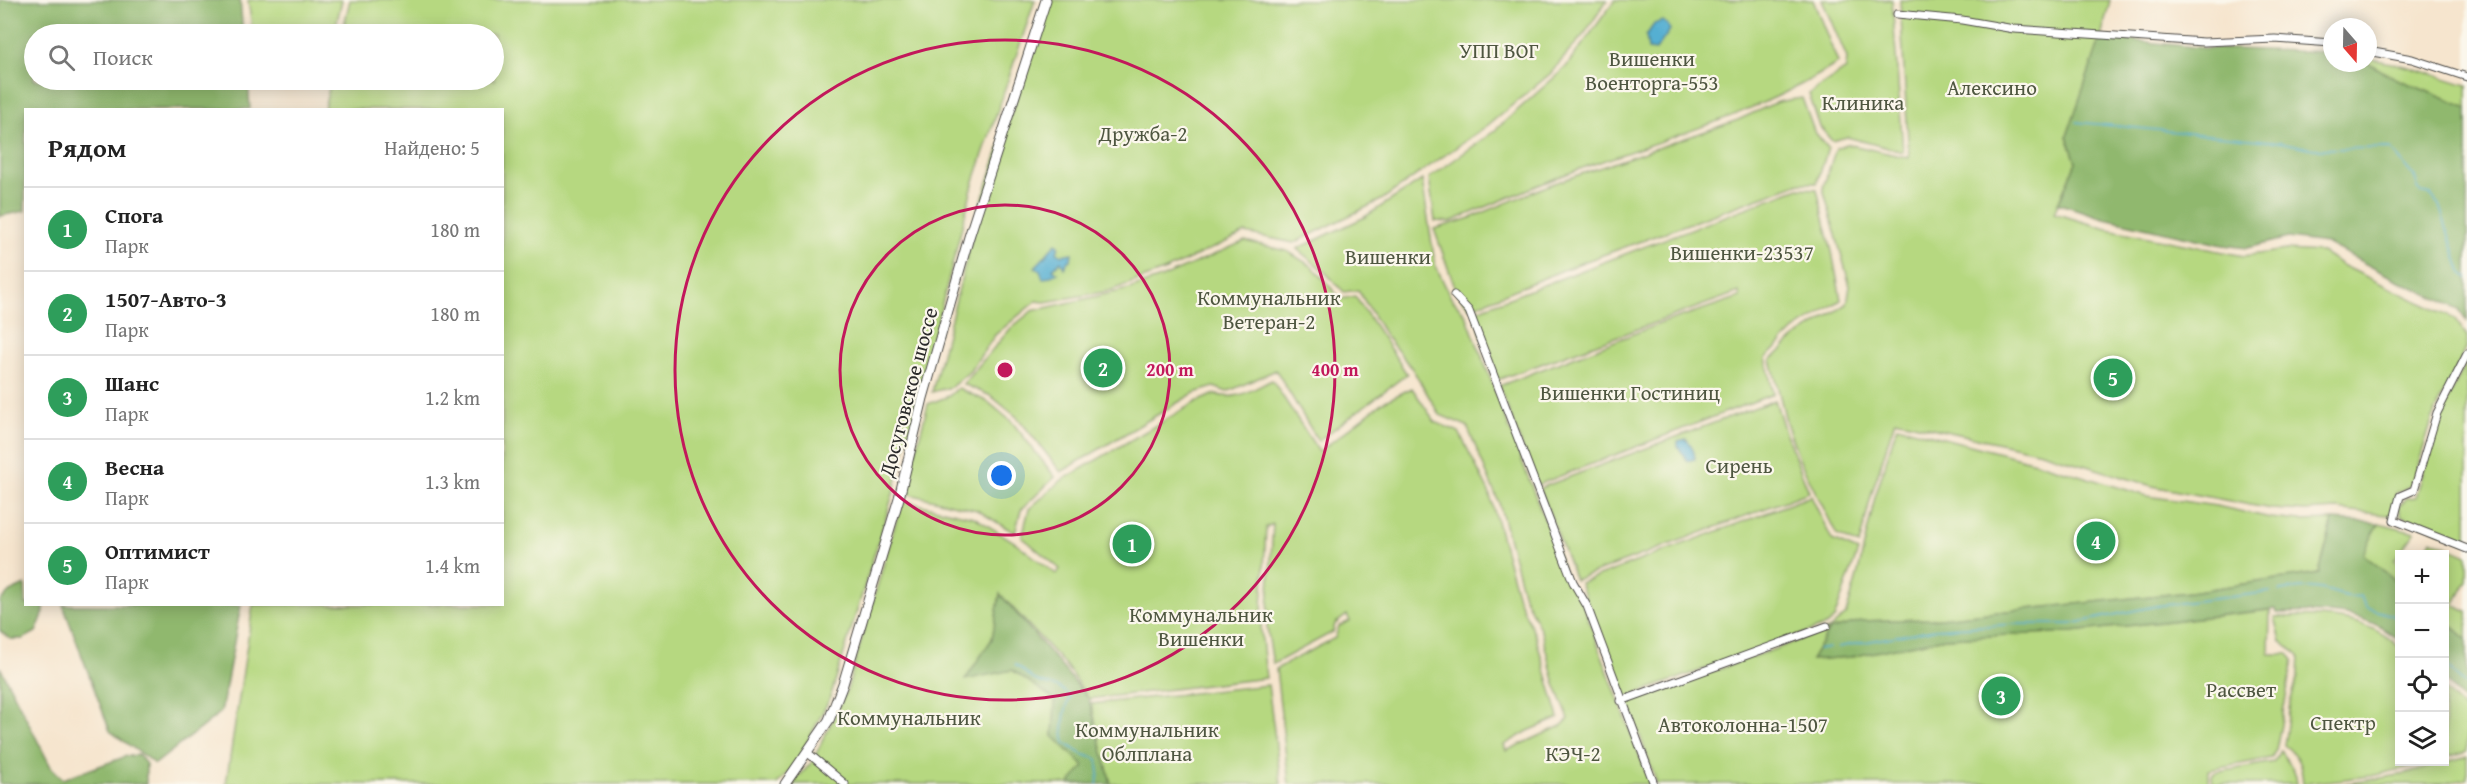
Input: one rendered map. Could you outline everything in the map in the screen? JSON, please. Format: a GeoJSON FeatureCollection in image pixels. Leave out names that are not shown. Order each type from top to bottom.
{"type":"FeatureCollection","features":[{"type":"Feature","properties":{"kind":"main road","name":"Досуговское шоссе"},"geometry":{"type":"LineString","coordinates":[[785,784],[829,720],[843,684],[898,498],[923,398],[969,237],[1046,0]]}},
{"type":"Feature","properties":{"kind":"street"},"geometry":{"type":"LineString","coordinates":[[1897,14],[1962,20],[2014,29],[2192,41],[2275,39],[2323,42]]}},
{"type":"Feature","properties":{"kind":"street"},"geometry":{"type":"LineString","coordinates":[[2377,53],[2412,59],[2467,77]]}},
{"type":"Feature","properties":{"kind":"street"},"geometry":{"type":"LineString","coordinates":[[1454,295],[1469,311],[1573,582],[1587,606],[1654,784]]}},
{"type":"Feature","properties":{"kind":"street"},"geometry":{"type":"LineString","coordinates":[[2467,354],[2437,413],[2414,490],[2400,496],[2394,520],[2467,549]]}},
{"type":"Feature","properties":{"kind":"street"},"geometry":{"type":"LineString","coordinates":[[1621,701],[1827,626]]}},
{"type":"Feature","properties":{"kind":"street"},"geometry":{"type":"LineString","coordinates":[[808,753],[845,784]]}},
{"type":"Feature","properties":{"kind":"green space"},"geometry":{"type":"Polygon","coordinates":[[[0,0],[240,0],[242,24],[24,24],[24,90],[249,90],[250,108],[24,108],[24,211],[0,216],[0,0]]]}},
{"type":"Feature","properties":{"kind":"green space"},"geometry":{"type":"Polygon","coordinates":[[[248,0],[342,0],[336,24],[252,24],[248,0]]]}},
{"type":"Feature","properties":{"kind":"green space"},"geometry":{"type":"Polygon","coordinates":[[[350,0],[1035,0],[973,184],[893,494],[830,698],[796,764],[777,784],[226,784],[253,606],[504,606],[504,108],[324,108],[329,90],[504,90],[504,24],[344,24],[350,0]]]}},
{"type":"Feature","properties":{"kind":"green space","name":"Дружба-2"},"geometry":{"type":"Polygon","coordinates":[[[1049,0],[1607,0],[1585,33],[1550,74],[1488,125],[1381,200],[1294,243],[1245,233],[1166,270],[1109,291],[1045,302],[1036,301],[995,335],[970,371],[951,387],[932,392],[981,203],[1049,0]]]}},
{"type":"Feature","properties":{"kind":"green space","name":"Вишенки Военторга-553"},"geometry":{"type":"Polygon","coordinates":[[[1615,0],[1813,0],[1838,63],[1780,95],[1719,121],[1576,171],[1450,222],[1435,221],[1429,178],[1493,132],[1566,67],[1615,0]]]}},
{"type":"Feature","properties":{"kind":"green space","name":"Клиника"},"geometry":{"type":"Polygon","coordinates":[[[1822,0],[1892,0],[1903,152],[1847,137],[1832,141],[1820,127],[1809,94],[1846,69],[1847,58],[1822,0]]]}},
{"type":"Feature","properties":{"kind":"green space","name":"Алексино"},"geometry":{"type":"Polygon","coordinates":[[[1900,0],[2110,0],[2101,37],[2067,136],[2076,162],[2054,213],[2107,229],[2244,256],[2286,250],[2322,252],[2344,266],[2455,319],[2467,336],[2467,346],[2435,411],[2412,485],[2396,493],[2393,516],[2337,509],[2305,511],[2271,509],[2152,486],[2041,452],[1895,420],[1872,492],[1859,545],[1837,535],[1800,461],[1787,425],[1771,360],[1796,337],[1847,304],[1850,286],[1823,188],[1836,148],[1847,144],[1909,158],[1900,0]]]}},
{"type":"Feature","properties":{"kind":"green space"},"geometry":{"type":"Polygon","coordinates":[[[2101,37],[2203,48],[2323,52],[2323,72],[2377,72],[2377,68],[2395,78],[2467,108],[2467,321],[2459,309],[2326,243],[2288,238],[2247,248],[2223,245],[2104,218],[2057,203],[2076,162],[2067,136],[2101,37]]]}},
{"type":"Feature","properties":{"kind":"green space"},"geometry":{"type":"Polygon","coordinates":[[[2377,60],[2409,67],[2467,85],[2467,108],[2395,78],[2377,68],[2377,60]]]}},
{"type":"Feature","properties":{"kind":"green space","name":"Вишенки"},"geometry":{"type":"Polygon","coordinates":[[[1802,98],[1814,131],[1828,148],[1817,183],[1800,183],[1578,264],[1470,308],[1457,293],[1434,229],[1468,219],[1549,185],[1738,120],[1777,102],[1802,98]]]}},
{"type":"Feature","properties":{"kind":"green space"},"geometry":{"type":"Polygon","coordinates":[[[1422,180],[1435,264],[1451,298],[1466,315],[1568,581],[1580,597],[1650,784],[1289,784],[1276,669],[1335,638],[1339,626],[1350,621],[1347,615],[1335,624],[1333,632],[1273,664],[1267,627],[1273,524],[1266,527],[1261,629],[1266,678],[1089,699],[1066,666],[1000,594],[992,639],[966,679],[1012,670],[1056,700],[1053,736],[1085,766],[1069,784],[792,784],[812,762],[847,690],[902,501],[974,517],[1016,543],[1056,574],[1060,569],[1022,537],[1029,509],[1062,480],[1196,402],[1215,394],[1237,395],[1272,380],[1319,452],[1383,402],[1412,388],[1435,422],[1459,432],[1489,492],[1518,598],[1535,635],[1559,718],[1528,731],[1504,745],[1506,751],[1561,726],[1569,719],[1555,684],[1541,631],[1524,596],[1499,503],[1467,426],[1440,415],[1413,370],[1385,335],[1358,290],[1344,292],[1325,272],[1297,249],[1363,218],[1422,180]]]}},
{"type":"Feature","properties":{"kind":"green space"},"geometry":{"type":"Polygon","coordinates":[[[1799,188],[1817,189],[1841,300],[1794,330],[1766,358],[1773,394],[1537,485],[1499,386],[1659,324],[1740,297],[1739,292],[1497,380],[1475,311],[1799,188]]]}},
{"type":"Feature","properties":{"kind":"green space","name":"Коммунальник Ветеран-2"},"geometry":{"type":"Polygon","coordinates":[[[1245,241],[1287,251],[1313,267],[1341,299],[1355,296],[1407,374],[1318,441],[1276,370],[1227,392],[1214,387],[1194,393],[1061,472],[1018,418],[991,396],[963,384],[1011,328],[1032,311],[1129,289],[1161,278],[1245,241]]]}},
{"type":"Feature","properties":{"kind":"green space"},"geometry":{"type":"Polygon","coordinates":[[[2467,361],[2467,542],[2401,516],[2399,507],[2407,498],[2416,497],[2440,416],[2467,361]]]}},
{"type":"Feature","properties":{"kind":"green space"},"geometry":{"type":"Polygon","coordinates":[[[958,388],[988,402],[1012,422],[1055,477],[1021,510],[1015,533],[977,510],[905,493],[928,404],[949,396],[958,388]]]}},
{"type":"Feature","properties":{"kind":"green space","name":"Сирень"},"geometry":{"type":"Polygon","coordinates":[[[1775,400],[1809,492],[1575,580],[1540,488],[1775,400]]]}},
{"type":"Feature","properties":{"kind":"green space"},"geometry":{"type":"Polygon","coordinates":[[[1897,426],[2039,463],[2147,496],[2216,506],[2271,518],[2300,521],[2333,520],[2319,573],[2190,592],[1930,619],[1861,621],[1812,660],[1850,657],[1945,638],[2072,632],[2270,610],[2269,654],[2288,654],[2293,660],[2276,750],[2271,758],[2209,770],[2209,784],[1657,784],[1628,702],[1828,630],[1846,614],[1875,497],[1897,426]]]}},
{"type":"Feature","properties":{"kind":"green space"},"geometry":{"type":"Polygon","coordinates":[[[1811,496],[1832,540],[1858,551],[1834,619],[1827,625],[1624,698],[1580,583],[1811,496]]]}},
{"type":"Feature","properties":{"kind":"green space"},"geometry":{"type":"Polygon","coordinates":[[[2333,520],[2379,523],[2363,554],[2395,580],[2395,637],[2371,622],[2356,617],[2309,612],[2276,613],[2275,609],[2072,632],[1945,638],[1850,657],[1811,660],[1829,630],[1861,621],[1930,619],[2190,592],[2319,573],[2333,520]]]}},
{"type":"Feature","properties":{"kind":"green space"},"geometry":{"type":"Polygon","coordinates":[[[2379,523],[2415,532],[2402,550],[2395,550],[2395,580],[2363,554],[2379,523]]]}},
{"type":"Feature","properties":{"kind":"green space"},"geometry":{"type":"Polygon","coordinates":[[[2431,539],[2467,555],[2467,580],[2454,605],[2467,612],[2467,639],[2449,623],[2449,550],[2426,550],[2431,539]]]}},
{"type":"Feature","properties":{"kind":"green space"},"geometry":{"type":"Polygon","coordinates":[[[24,585],[24,606],[44,606],[36,632],[23,639],[10,639],[0,631],[0,601],[10,592],[24,585]]]}},
{"type":"Feature","properties":{"kind":"green space"},"geometry":{"type":"Polygon","coordinates":[[[1000,594],[1089,699],[1111,784],[1069,784],[1084,766],[1053,736],[1055,700],[1012,670],[965,680],[992,639],[1000,594]]]}},
{"type":"Feature","properties":{"kind":"green space"},"geometry":{"type":"Polygon","coordinates":[[[63,606],[241,606],[221,712],[155,764],[110,731],[63,606]]]}},
{"type":"Feature","properties":{"kind":"green space","name":"Спектр"},"geometry":{"type":"Polygon","coordinates":[[[2308,616],[2357,623],[2386,636],[2395,644],[2395,766],[2414,766],[2371,776],[2303,784],[2298,762],[2293,753],[2284,745],[2290,703],[2298,676],[2299,656],[2281,641],[2275,617],[2308,616]]]}},
{"type":"Feature","properties":{"kind":"green space"},"geometry":{"type":"Polygon","coordinates":[[[2449,624],[2467,639],[2467,704],[2449,684],[2449,624]]]}},
{"type":"Feature","properties":{"kind":"green space"},"geometry":{"type":"Polygon","coordinates":[[[0,667],[51,767],[63,779],[127,756],[139,755],[146,764],[146,784],[0,784],[0,667]]]}},
{"type":"Feature","properties":{"kind":"green space","name":"Коммунальник Облплана"},"geometry":{"type":"Polygon","coordinates":[[[1268,685],[1281,784],[1111,784],[1091,704],[1268,685]]]}},
{"type":"Feature","properties":{"kind":"green space"},"geometry":{"type":"Polygon","coordinates":[[[2449,695],[2467,712],[2467,751],[2449,757],[2449,695]]]}},
{"type":"Feature","properties":{"kind":"green space"},"geometry":{"type":"Polygon","coordinates":[[[2280,751],[2293,770],[2297,784],[2213,784],[2214,773],[2273,762],[2280,751]]]}},
{"type":"Feature","properties":{"kind":"green space"},"geometry":{"type":"Polygon","coordinates":[[[2467,756],[2467,779],[2440,784],[2343,784],[2406,774],[2433,766],[2449,766],[2449,761],[2467,756]]]}},
{"type":"Feature","properties":{"kind":"water"},"geometry":{"type":"Polygon","coordinates":[[[1662,21],[1668,25],[1670,30],[1656,50],[1648,49],[1646,36],[1654,24],[1662,21]]]}},
{"type":"Feature","properties":{"kind":"water"},"geometry":{"type":"Polygon","coordinates":[[[1056,243],[1059,245],[1057,252],[1062,255],[1072,253],[1071,260],[1064,268],[1061,261],[1053,269],[1058,273],[1043,279],[1040,270],[1035,267],[1056,243]]]}},
{"type":"Feature","properties":{"kind":"water"},"geometry":{"type":"Polygon","coordinates":[[[1686,439],[1690,443],[1695,459],[1687,461],[1678,446],[1678,441],[1686,439]]]}},
{"type":"Feature","properties":{"kind":"waterway"},"geometry":{"type":"LineString","coordinates":[[2076,122],[2280,142],[2314,149],[2390,148],[2415,178],[2420,193],[2431,195],[2439,205],[2461,272],[2467,278]]}},
{"type":"Feature","properties":{"kind":"waterway"},"geometry":{"type":"LineString","coordinates":[[2279,591],[2313,588],[2349,596],[2361,596],[2365,607],[2395,618]]}},
{"type":"Feature","properties":{"kind":"waterway"},"geometry":{"type":"LineString","coordinates":[[1838,647],[1935,629],[2017,624],[2071,624],[2156,606],[2270,592]]}},
{"type":"Feature","properties":{"kind":"waterway"},"geometry":{"type":"LineString","coordinates":[[1818,650],[1829,648]]}},
{"type":"Feature","properties":{"kind":"waterway"},"geometry":{"type":"LineString","coordinates":[[1015,665],[1035,680],[1058,687],[1070,697],[1064,720],[1065,743],[1082,754],[1097,759],[1099,772],[1097,784]]}},
{"type":"Feature","properties":{"kind":"waterway"},"geometry":{"type":"LineString","coordinates":[[2449,669],[2467,686]]}},
{"type":"Feature","properties":{"kind":"place","name":"1507-Авто-3"},"geometry":{"type":"Point","coordinates":[1103,368]}},
{"type":"Feature","properties":{"kind":"place","name":"Оптимист"},"geometry":{"type":"Point","coordinates":[2113,378]}},
{"type":"Feature","properties":{"kind":"place","name":"Весна"},"geometry":{"type":"Point","coordinates":[2096,541]}},
{"type":"Feature","properties":{"kind":"place","name":"Спога"},"geometry":{"type":"Point","coordinates":[1132,544]}},
{"type":"Feature","properties":{"kind":"place","name":"Шанс"},"geometry":{"type":"Point","coordinates":[2001,696]}},
{"type":"Feature","properties":{"kind":"park label","name":"УПП ВОГ"},"geometry":{"type":"Point","coordinates":[1499,50]}},
{"type":"Feature","properties":{"kind":"park label","name":"Вишенки-23537"},"geometry":{"type":"Point","coordinates":[1742,252]}},
{"type":"Feature","properties":{"kind":"park label","name":"Вишенки Гостиниц"},"geometry":{"type":"Point","coordinates":[1630,392]}},
{"type":"Feature","properties":{"kind":"park label","name":"Коммунальник Вишенки"},"geometry":{"type":"Point","coordinates":[1201,626]}},
{"type":"Feature","properties":{"kind":"park label","name":"Рассвет"},"geometry":{"type":"Point","coordinates":[2241,689]}},
{"type":"Feature","properties":{"kind":"park label","name":"Коммунальник"},"geometry":{"type":"Point","coordinates":[909,717]}},
{"type":"Feature","properties":{"kind":"park label","name":"Автоколонна-1507"},"geometry":{"type":"Point","coordinates":[1743,724]}},
{"type":"Feature","properties":{"kind":"park label","name":"КЭЧ-2"},"geometry":{"type":"Point","coordinates":[1573,753]}}]}
